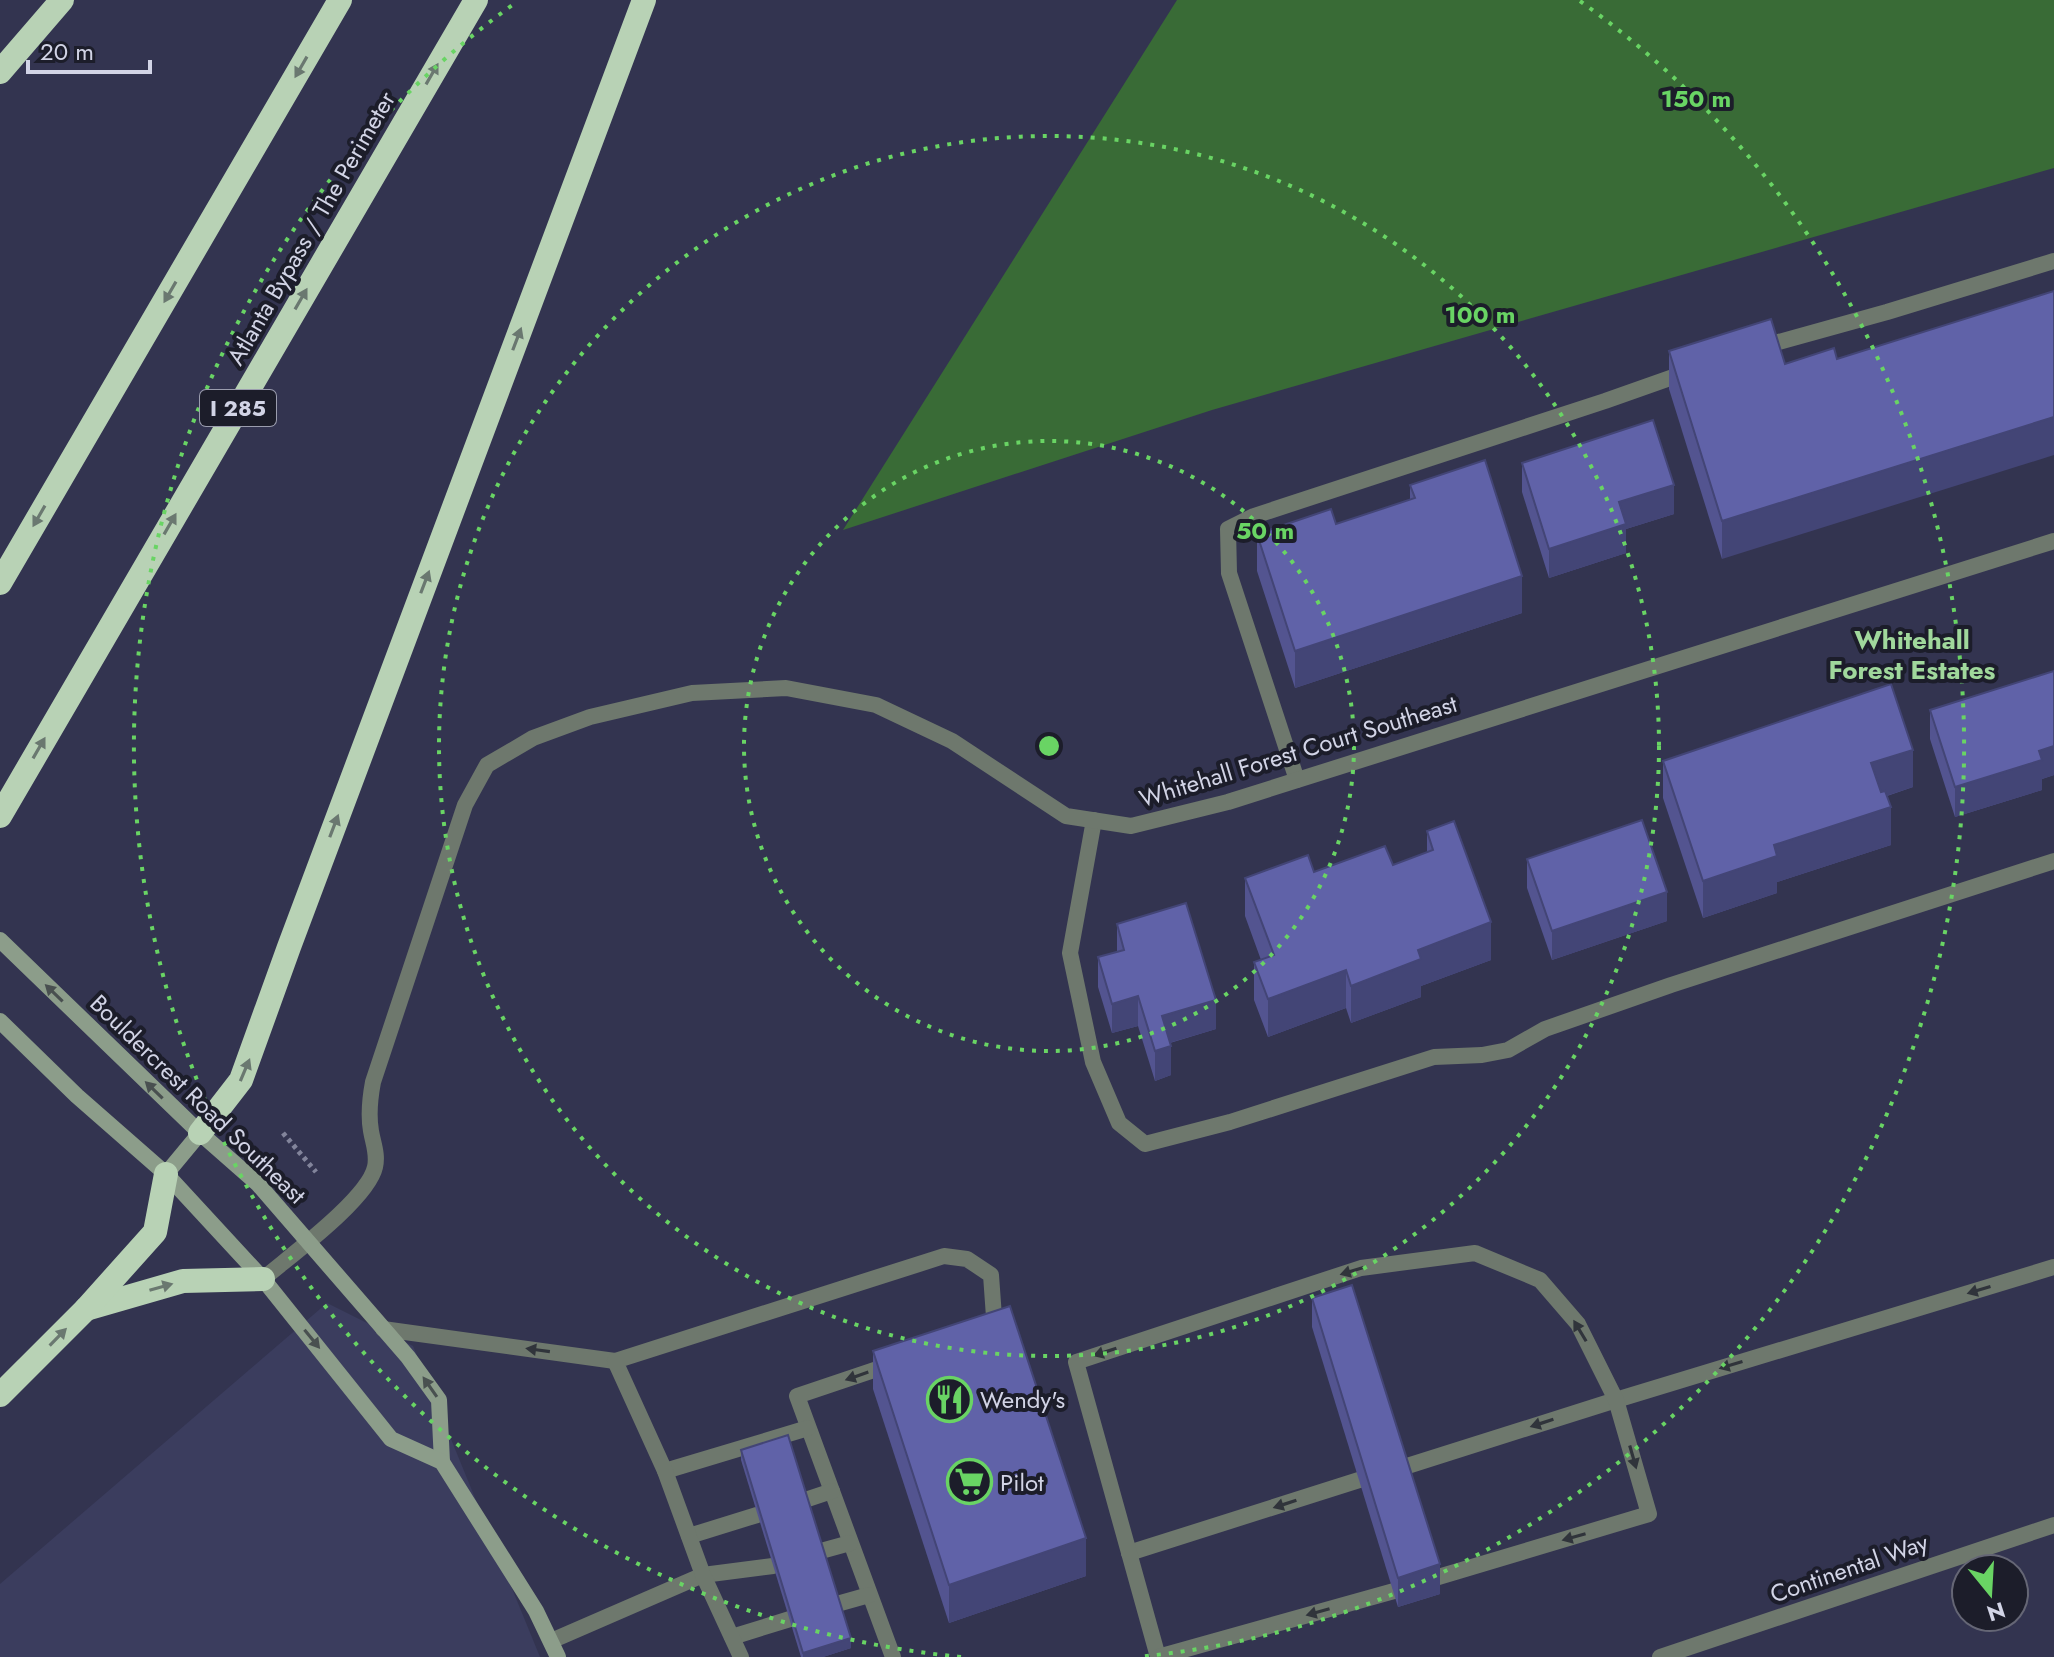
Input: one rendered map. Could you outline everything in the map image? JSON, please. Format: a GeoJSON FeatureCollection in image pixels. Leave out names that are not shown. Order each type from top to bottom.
{"type":"FeatureCollection","features":[{"type":"Feature","properties":{"kind":"highway"},"geometry":{"type":"LineString","coordinates":[[0,72],[62,0]]}},
{"type":"Feature","properties":{"kind":"highway"},"geometry":{"type":"LineString","coordinates":[[0,583],[340,0]]}},
{"type":"Feature","properties":{"kind":"highway","name":"Atlanta Bypass / The Perimeter"},"geometry":{"type":"LineString","coordinates":[[0,816],[476,0]]}},
{"type":"Feature","properties":{"kind":"highway"},"geometry":{"type":"LineString","coordinates":[[200,1133],[241,1080],[255,1046],[294,932],[644,0]]}},
{"type":"Feature","properties":{"kind":"highway"},"geometry":{"type":"LineString","coordinates":[[0,1395],[86,1309],[155,1232],[166,1174]]}},
{"type":"Feature","properties":{"kind":"highway"},"geometry":{"type":"LineString","coordinates":[[86,1309],[183,1281],[263,1279]]}},
{"type":"Feature","properties":{"kind":"street"},"geometry":{"type":"LineString","coordinates":[[1744,351],[1887,312],[2054,261]]}},
{"type":"Feature","properties":{"kind":"street"},"geometry":{"type":"LineString","coordinates":[[1297,780],[1229,573],[1228,529],[1254,516],[1702,366]]}},
{"type":"Feature","properties":{"kind":"street","name":"Whitehall Forest Court Southeast"},"geometry":{"type":"LineString","coordinates":[[263,1279],[359,1195],[375,1169],[376,1150],[369,1106],[373,1082],[465,805],[487,765],[533,738],[590,717],[692,693],[786,688],[876,705],[952,741],[1066,816],[1131,826],[1228,802],[2054,541]]}},
{"type":"Feature","properties":{"kind":"street"},"geometry":{"type":"LineString","coordinates":[[1094,820],[1070,953],[1093,1062],[1119,1123],[1145,1144],[1230,1122],[1434,1057],[1482,1055],[1508,1050],[1545,1029],[1629,999],[2054,861]]}},
{"type":"Feature","properties":{"kind":"street","name":"Bouldercrest Road Southeast"},"geometry":{"type":"LineString","coordinates":[[0,940],[200,1133],[258,1184],[408,1357],[439,1400],[442,1462],[536,1611],[555,1649]]}},
{"type":"Feature","properties":{"kind":"street"},"geometry":{"type":"LineString","coordinates":[[0,1021],[77,1096],[166,1174],[263,1279],[391,1439],[442,1462]]}},
{"type":"Feature","properties":{"kind":"street"},"geometry":{"type":"LineString","coordinates":[[166,1174],[200,1133]]}},
{"type":"Feature","properties":{"kind":"street"},"geometry":{"type":"LineString","coordinates":[[1394,1591],[1158,1657],[1076,1362],[1361,1268],[1475,1253],[1540,1280],[1578,1324],[1616,1400],[1649,1514],[1435,1578]]}},
{"type":"Feature","properties":{"kind":"street"},"geometry":{"type":"LineString","coordinates":[[383,1329],[615,1361],[944,1256],[967,1259],[991,1275],[994,1317],[973,1337]]}},
{"type":"Feature","properties":{"kind":"street"},"geometry":{"type":"LineString","coordinates":[[1401,1468],[2054,1267]]}},
{"type":"Feature","properties":{"kind":"street"},"geometry":{"type":"LineString","coordinates":[[893,1657],[797,1396],[914,1357]]}},
{"type":"Feature","properties":{"kind":"street"},"geometry":{"type":"LineString","coordinates":[[615,1361],[665,1471],[703,1575],[741,1657]]}},
{"type":"Feature","properties":{"kind":"street"},"geometry":{"type":"LineString","coordinates":[[665,1471],[808,1428]]}},
{"type":"Feature","properties":{"kind":"street"},"geometry":{"type":"LineString","coordinates":[[1129,1553],[1359,1480]]}},
{"type":"Feature","properties":{"kind":"street"},"geometry":{"type":"LineString","coordinates":[[805,1500],[832,1491]]}},
{"type":"Feature","properties":{"kind":"street"},"geometry":{"type":"LineString","coordinates":[[689,1536],[757,1515]]}},
{"type":"Feature","properties":{"kind":"street","name":"Continental Way"},"geometry":{"type":"LineString","coordinates":[[1660,1657],[2054,1525]]}},
{"type":"Feature","properties":{"kind":"street"},"geometry":{"type":"LineString","coordinates":[[821,1551],[850,1543]]}},
{"type":"Feature","properties":{"kind":"street"},"geometry":{"type":"LineString","coordinates":[[555,1649],[703,1575],[773,1566]]}},
{"type":"Feature","properties":{"kind":"street"},"geometry":{"type":"LineString","coordinates":[[837,1604],[869,1595]]}},
{"type":"Feature","properties":{"kind":"street"},"geometry":{"type":"LineString","coordinates":[[732,1637],[790,1619]]}},
{"type":"Feature","properties":{"kind":"path"},"geometry":{"type":"LineString","coordinates":[[283,1133],[316,1172]]}},
{"type":"Feature","properties":{"kind":"shaded area"},"geometry":{"type":"Polygon","coordinates":[[[327,1303],[413,1346],[540,1657],[0,1657],[0,1584],[327,1303]]]}},
{"type":"Feature","properties":{"kind":"green space"},"geometry":{"type":"Polygon","coordinates":[[[1177,0],[2054,0],[2054,168],[1212,410],[843,530],[1177,0]]]}},
{"type":"Feature","properties":{"kind":"building"},"geometry":{"type":"Polygon","coordinates":[[[2054,291],[2054,417],[1722,521],[1669,351],[1771,319],[1785,364],[1834,348],[1837,359],[2054,291]]]}},
{"type":"Feature","properties":{"kind":"building"},"geometry":{"type":"Polygon","coordinates":[[[1653,420],[1674,485],[1619,502],[1626,524],[1549,549],[1522,463],[1653,420]]]}},
{"type":"Feature","properties":{"kind":"building"},"geometry":{"type":"Polygon","coordinates":[[[1485,460],[1522,576],[1295,651],[1257,534],[1331,509],[1336,524],[1415,498],[1410,485],[1485,460]]]}},
{"type":"Feature","properties":{"kind":"building"},"geometry":{"type":"Polygon","coordinates":[[[2054,671],[2054,746],[2039,751],[2042,760],[1955,787],[1930,710],[2054,671]]]}},
{"type":"Feature","properties":{"kind":"building"},"geometry":{"type":"Polygon","coordinates":[[[1891,684],[1913,750],[1871,763],[1881,792],[1885,791],[1891,807],[1774,845],[1777,856],[1703,881],[1663,761],[1891,684]]]}},
{"type":"Feature","properties":{"kind":"building"},"geometry":{"type":"Polygon","coordinates":[[[1642,820],[1667,892],[1552,931],[1527,859],[1642,820]]]}},
{"type":"Feature","properties":{"kind":"building"},"geometry":{"type":"Polygon","coordinates":[[[1454,821],[1491,922],[1418,950],[1421,959],[1351,986],[1346,970],[1268,999],[1254,962],[1274,955],[1245,878],[1308,855],[1314,872],[1385,846],[1393,865],[1433,850],[1427,831],[1454,821]]]}},
{"type":"Feature","properties":{"kind":"building"},"geometry":{"type":"Polygon","coordinates":[[[1186,903],[1216,1000],[1162,1016],[1171,1046],[1155,1051],[1138,996],[1112,1004],[1098,957],[1124,950],[1117,924],[1186,903]]]}},
{"type":"Feature","properties":{"kind":"building"},"geometry":{"type":"Polygon","coordinates":[[[1352,1285],[1440,1564],[1398,1578],[1312,1298],[1352,1285]]]}},
{"type":"Feature","properties":{"kind":"building"},"geometry":{"type":"Polygon","coordinates":[[[1010,1306],[1086,1538],[949,1585],[873,1351],[1010,1306]]]}},
{"type":"Feature","properties":{"kind":"building"},"geometry":{"type":"Polygon","coordinates":[[[788,1435],[851,1638],[803,1653],[741,1450],[788,1435]]]}},
{"type":"Feature","properties":{"kind":"place","name":"Wendy's"},"geometry":{"type":"Point","coordinates":[949,1399]}},
{"type":"Feature","properties":{"kind":"place","name":"Pilot"},"geometry":{"type":"Point","coordinates":[969,1482]}},
{"type":"Feature","properties":{"kind":"district","name":"Whitehall Forest Estates"},"geometry":{"type":"Point","coordinates":[1912,655]}}]}
